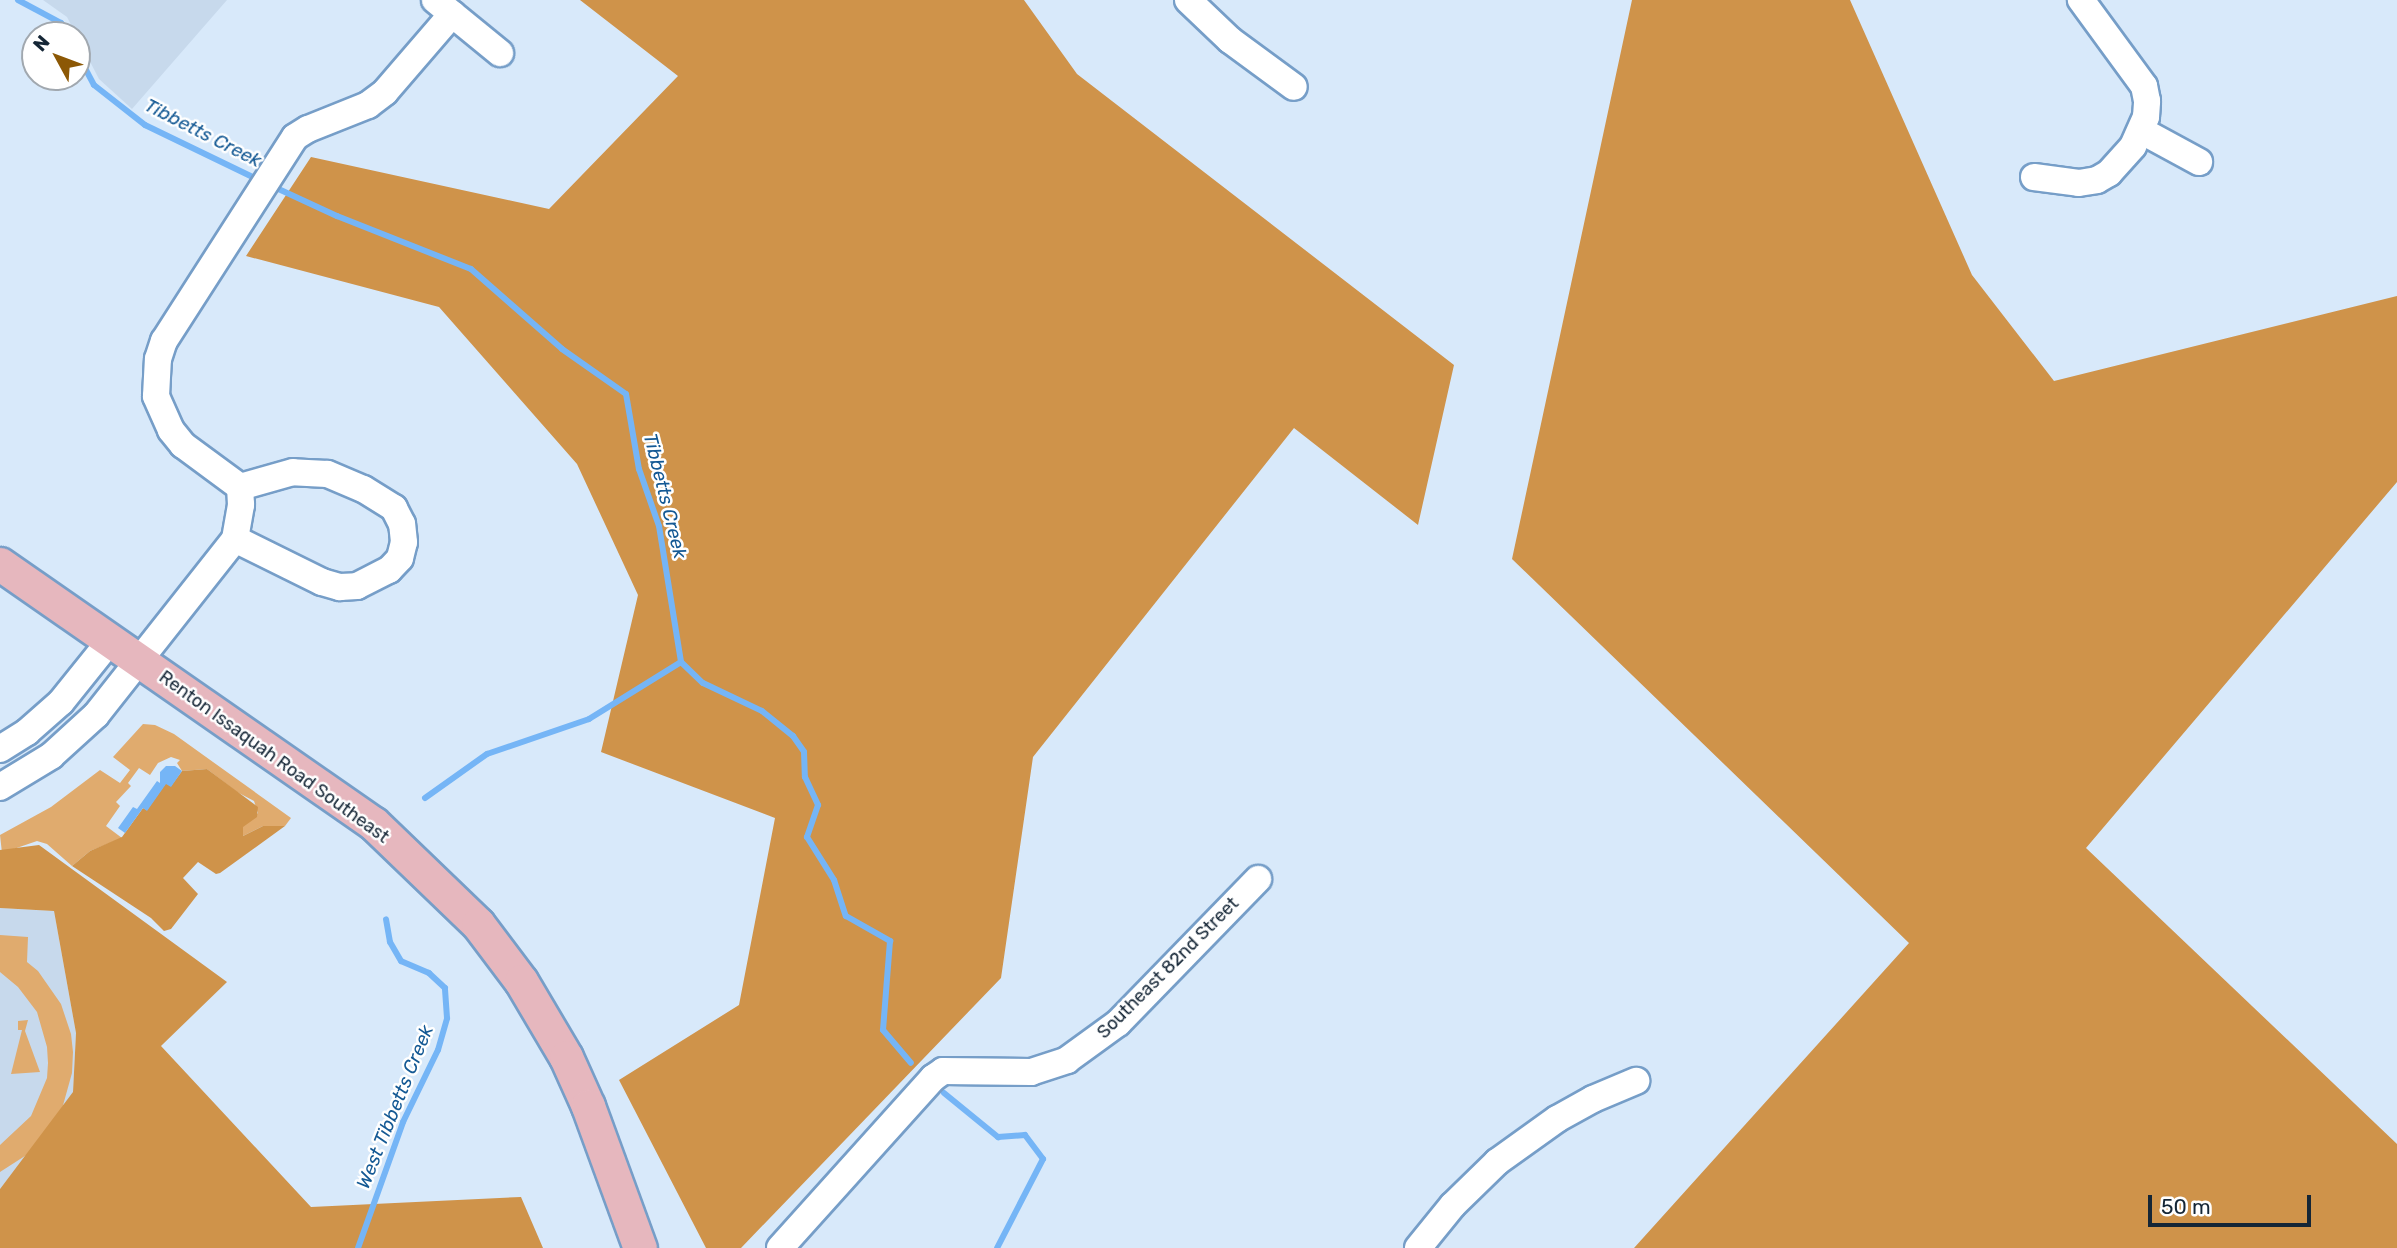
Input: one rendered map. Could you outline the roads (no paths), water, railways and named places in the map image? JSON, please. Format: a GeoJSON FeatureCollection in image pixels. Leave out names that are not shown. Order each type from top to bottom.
{"type":"FeatureCollection","features":[{"type":"Feature","properties":{"kind":"main road","name":"Renton Issaquah Road Southeast"},"geometry":{"type":"LineString","coordinates":[[0,564],[373,823],[478,924],[521,981],[566,1057],[588,1106],[640,1248]]}},
{"type":"Feature","properties":{"kind":"street"},"geometry":{"type":"LineString","coordinates":[[1188,0],[1230,40],[1294,87]]}},
{"type":"Feature","properties":{"kind":"street"},"geometry":{"type":"LineString","coordinates":[[2034,177],[2079,183],[2097,180],[2120,162],[2142,131],[2147,101],[2144,86],[2081,0]]}},
{"type":"Feature","properties":{"kind":"street"},"geometry":{"type":"LineString","coordinates":[[0,788],[35,767],[81,731],[140,661],[235,539],[241,505],[240,487],[183,444],[171,430],[156,396],[155,378],[164,341],[277,163],[295,137],[308,129],[369,105],[385,92],[443,7],[500,53]]}},
{"type":"Feature","properties":{"kind":"street"},"geometry":{"type":"LineString","coordinates":[[2142,131],[2199,162]]}},
{"type":"Feature","properties":{"kind":"street"},"geometry":{"type":"LineString","coordinates":[[235,539],[322,582],[340,587],[357,586],[389,570],[400,558],[404,542],[402,524],[394,508],[363,489],[327,474],[293,472],[240,487]]}},
{"type":"Feature","properties":{"kind":"street"},"geometry":{"type":"LineString","coordinates":[[0,750],[27,732],[61,702],[110,641]]}},
{"type":"Feature","properties":{"kind":"street","name":"Southeast 82nd Street"},"geometry":{"type":"LineString","coordinates":[[780,1248],[933,1078],[943,1071],[1031,1072],[1067,1060],[1118,1023],[1258,879]]}},
{"type":"Feature","properties":{"kind":"street"},"geometry":{"type":"LineString","coordinates":[[1418,1248],[1453,1205],[1497,1162],[1557,1119],[1592,1099],[1636,1081]]}},
{"type":"Feature","properties":{"kind":"water"},"geometry":{"type":"Polygon","coordinates":[[[166,766],[175,766],[182,771],[171,787],[166,784],[147,811],[143,808],[125,833],[118,828],[133,807],[137,809],[157,781],[160,783],[160,772],[166,766]]]}},
{"type":"Feature","properties":{"kind":"waterway","name":"Tibbetts Creek"},"geometry":{"type":"LineString","coordinates":[[18,0],[57,21]]}},
{"type":"Feature","properties":{"kind":"waterway","name":"Tibbetts Creek"},"geometry":{"type":"LineString","coordinates":[[91,79],[94,85],[145,125],[259,180]]}},
{"type":"Feature","properties":{"kind":"waterway","name":"Tibbetts Creek"},"geometry":{"type":"LineString","coordinates":[[272,186],[337,216],[471,269],[562,349],[626,394],[639,469],[659,526],[681,662],[703,683],[762,711],[793,736],[804,752],[805,777],[818,805],[807,837],[834,880],[846,916],[890,941],[883,1030],[911,1063]]}},
{"type":"Feature","properties":{"kind":"waterway","name":"West Tibbetts Creek"},"geometry":{"type":"LineString","coordinates":[[425,798],[487,754],[589,719],[681,662]]}},
{"type":"Feature","properties":{"kind":"waterway","name":"West Tibbetts Creek"},"geometry":{"type":"LineString","coordinates":[[358,1248],[403,1122],[438,1050],[447,1018],[445,988],[429,973],[401,961],[390,942],[386,919]]}},
{"type":"Feature","properties":{"kind":"waterway","name":"Tibbetts Creek"},"geometry":{"type":"LineString","coordinates":[[944,1093],[998,1137],[1025,1135],[1043,1159],[997,1248]]}}]}
